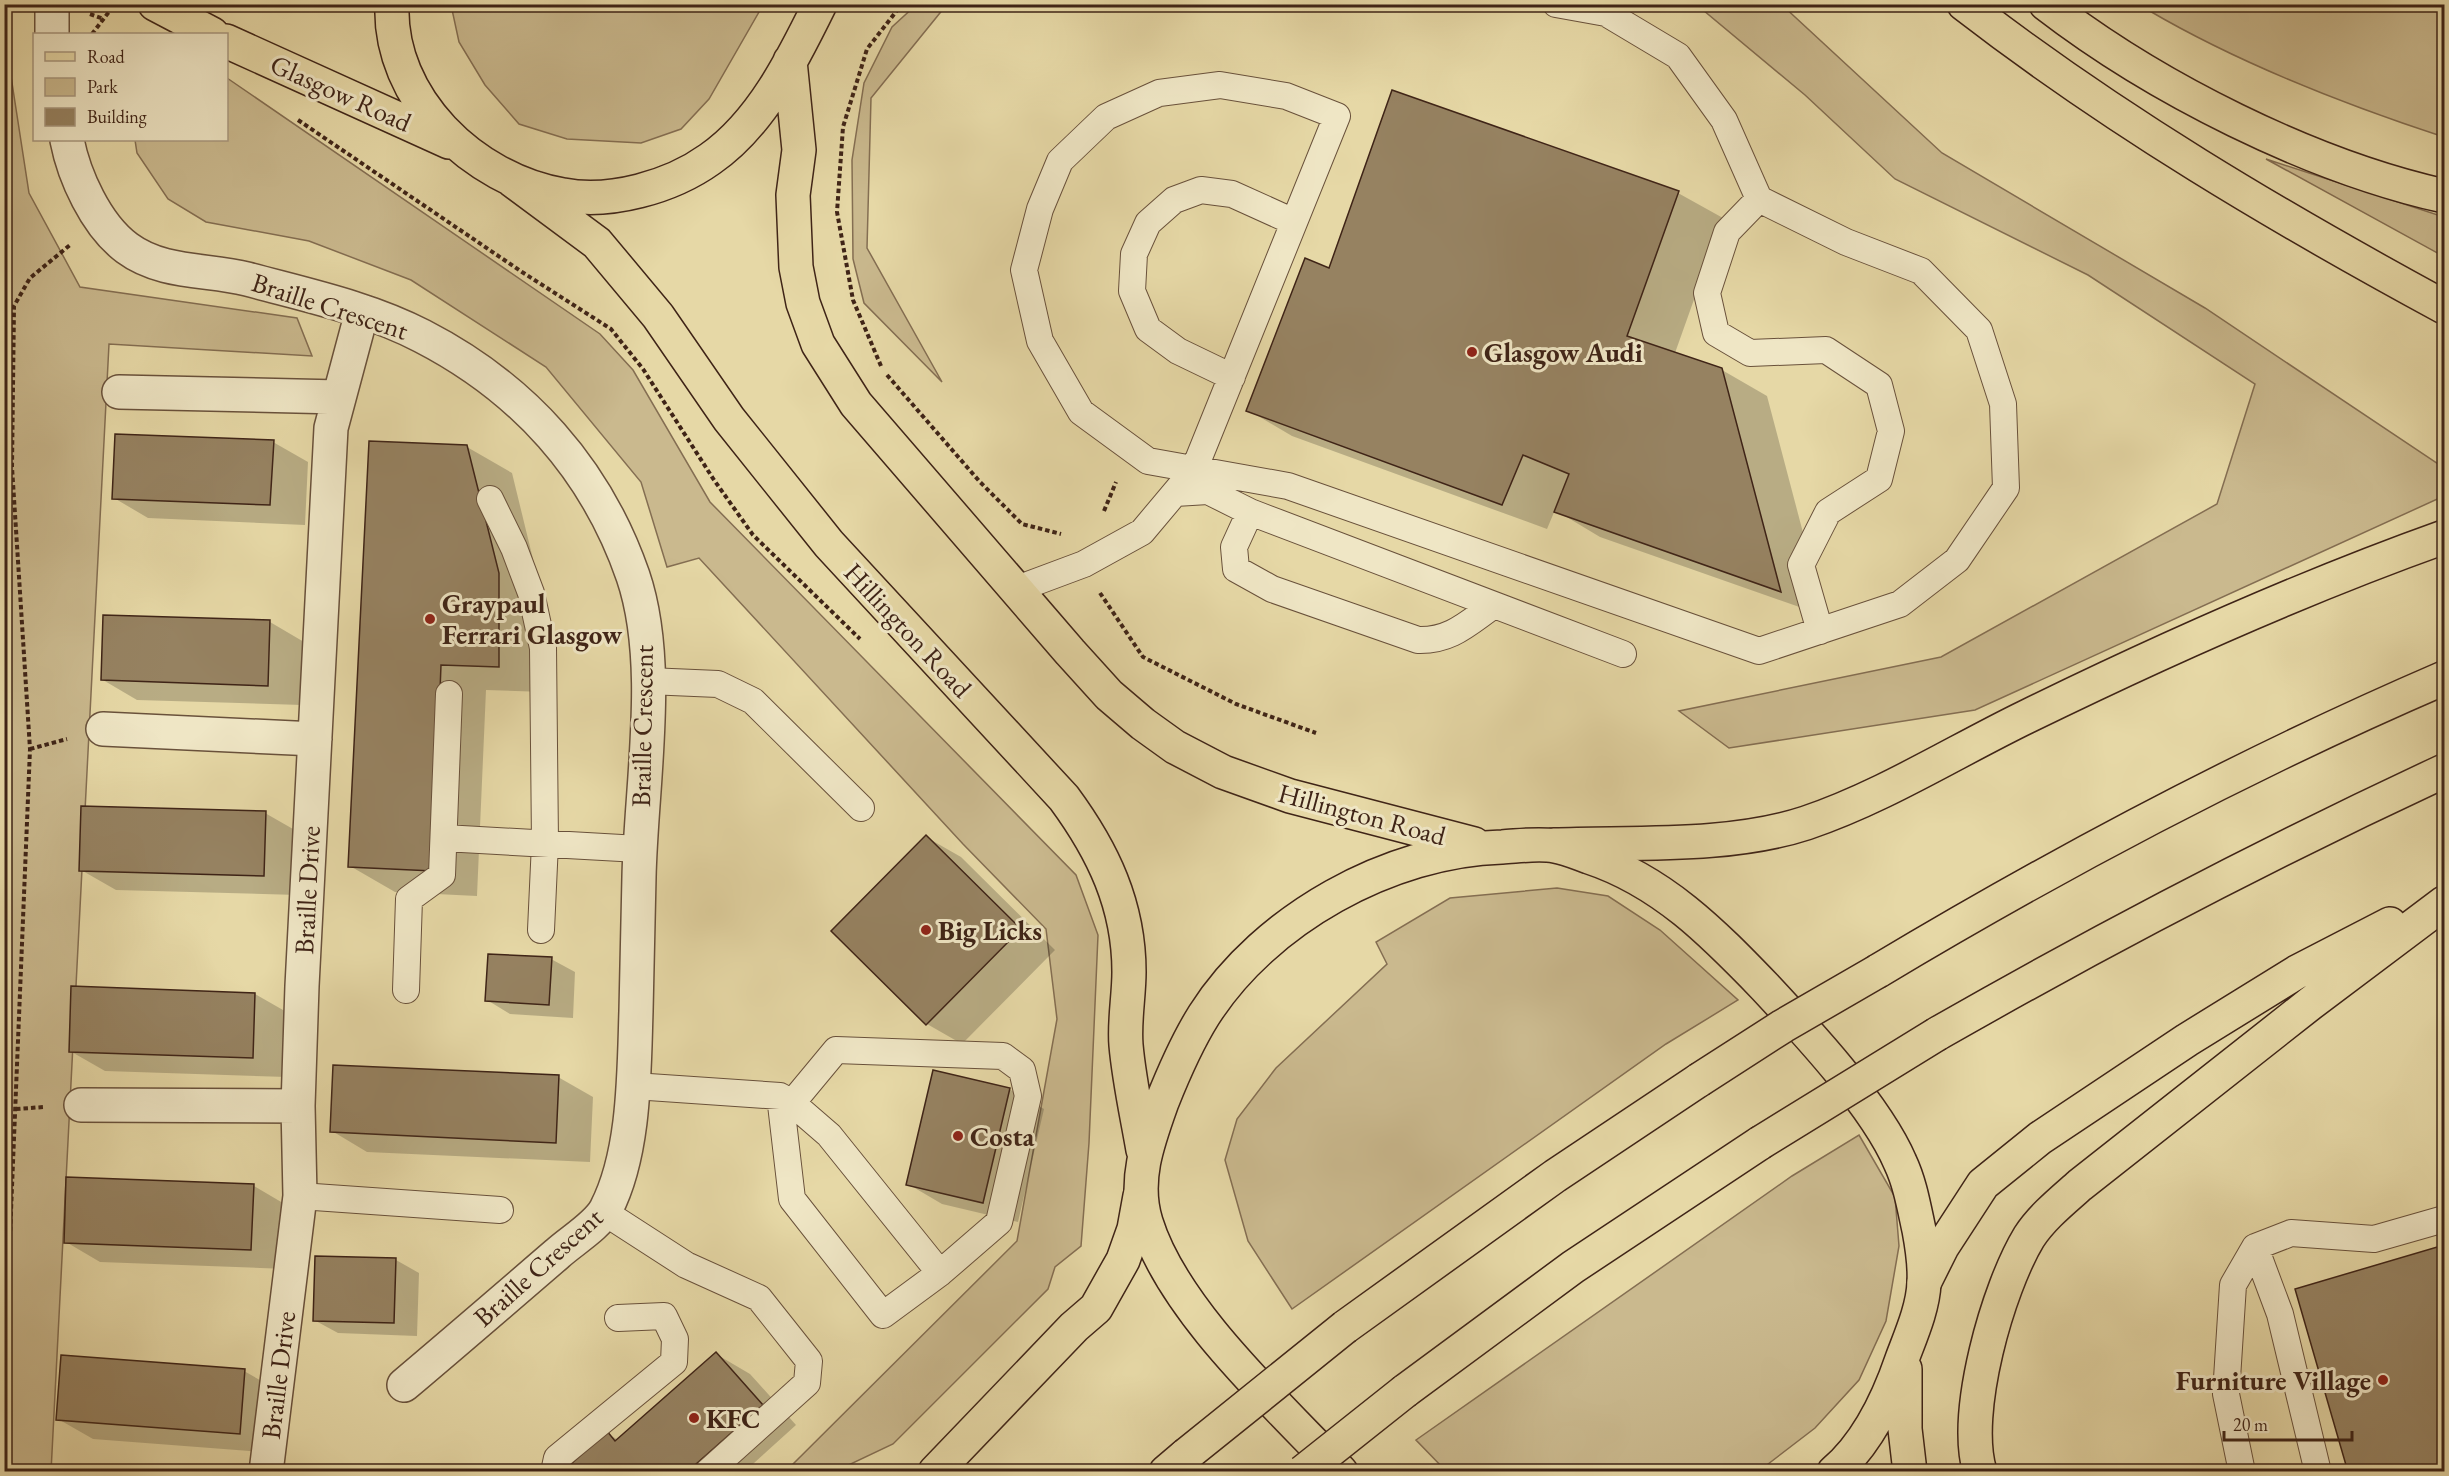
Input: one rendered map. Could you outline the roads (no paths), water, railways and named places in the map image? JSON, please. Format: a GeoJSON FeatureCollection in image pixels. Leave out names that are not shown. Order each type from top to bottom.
{"type":"FeatureCollection","features":[{"type":"Feature","properties":{"kind":"main road","name":"Glasgow Road"},"geometry":{"type":"LineString","coordinates":[[155,4],[203,33]]}},
{"type":"Feature","properties":{"kind":"main road"},"geometry":{"type":"LineString","coordinates":[[392,4],[395,43],[405,72],[423,105],[456,146],[512,180],[562,195],[594,198],[635,193],[710,160],[743,130],[790,61],[820,7]]}},
{"type":"Feature","properties":{"kind":"main road"},"geometry":{"type":"LineString","coordinates":[[1964,4],[2052,70],[2172,150],[2277,214],[2445,307]]}},
{"type":"Feature","properties":{"kind":"main road"},"geometry":{"type":"LineString","coordinates":[[2046,4],[2082,32],[2185,93],[2240,120],[2353,169],[2406,187],[2445,196]]}},
{"type":"Feature","properties":{"kind":"main road","name":"Glasgow Road"},"geometry":{"type":"LineString","coordinates":[[228,45],[456,146]]}},
{"type":"Feature","properties":{"kind":"main road","name":"Hillington Road"},"geometry":{"type":"LineString","coordinates":[[790,61],[799,150],[793,195],[796,267],[803,303],[818,344],[856,404],[1109,694],[1143,724],[1175,747],[1223,772],[1267,789],[1485,847]]}},
{"type":"Feature","properties":{"kind":"main road","name":"Hillington Road"},"geometry":{"type":"LineString","coordinates":[[512,180],[597,243],[658,316],[729,419],[829,544],[1064,798],[1087,830],[1105,861],[1124,925],[1129,970],[1126,1042],[1144,1155]]}},
{"type":"Feature","properties":{"kind":"main road"},"geometry":{"type":"LineString","coordinates":[[934,1472],[1074,1327],[1096,1308],[1123,1260],[1134,1229],[1144,1155],[1172,1076],[1192,1036],[1227,985],[1256,954],[1324,902],[1374,876],[1446,852],[1485,847],[1706,839],[1751,834],[1805,823],[1866,798],[2142,661],[2347,572],[2445,537]]}},
{"type":"Feature","properties":{"kind":"main road"},"geometry":{"type":"LineString","coordinates":[[1176,1463],[1345,1327],[1555,1176],[1783,1026],[1982,909],[2100,845],[2265,760],[2445,678]]}},
{"type":"Feature","properties":{"kind":"main road"},"geometry":{"type":"LineString","coordinates":[[1303,1472],[1405,1391],[1574,1268],[1760,1143],[1937,1034],[2124,929],[2329,825],[2445,771]]}},
{"type":"Feature","properties":{"kind":"main road"},"geometry":{"type":"LineString","coordinates":[[1554,845],[1610,864],[1650,884],[1684,908],[1726,947],[1780,1003],[1852,1089],[1900,1161],[1913,1198],[1921,1242],[1924,1283]]}},
{"type":"Feature","properties":{"kind":"main road"},"geometry":{"type":"LineString","coordinates":[[1834,1472],[1869,1431],[1892,1389],[1906,1349],[1924,1283],[1942,1247],[1983,1184],[2040,1138],[2187,1040],[2296,972],[2445,896]]}},
{"type":"Feature","properties":{"kind":"main road"},"geometry":{"type":"LineString","coordinates":[[1980,1472],[1976,1432],[1978,1397],[1993,1323],[2009,1275],[2030,1236],[2051,1211],[2080,1185],[2311,1003],[2445,903]]}},
{"type":"Feature","properties":{"kind":"main road"},"geometry":{"type":"LineString","coordinates":[[1140,1196],[1146,1224],[1187,1300],[1223,1347],[1341,1472]]}},
{"type":"Feature","properties":{"kind":"main road"},"geometry":{"type":"LineString","coordinates":[[1906,1349],[1905,1430],[1910,1472]]}},
{"type":"Feature","properties":{"kind":"street"},"geometry":{"type":"LineString","coordinates":[[52,4],[52,33]]}},
{"type":"Feature","properties":{"kind":"street","name":"Braille Crescent"},"geometry":{"type":"LineString","coordinates":[[71,145],[101,220],[125,247],[150,261],[178,269],[227,274],[362,312],[422,336],[503,388],[535,416],[567,451],[591,487],[633,578],[643,628],[648,681],[639,849],[634,1086],[622,1164],[604,1212],[404,1385]]}},
{"type":"Feature","properties":{"kind":"street","name":"Braille Drive"},"geometry":{"type":"LineString","coordinates":[[266,1472],[300,1196],[298,1106],[302,986],[331,428],[362,312]]}},
{"type":"Feature","properties":{"kind":"street"},"geometry":{"type":"LineString","coordinates":[[119,392],[339,397]]}},
{"type":"Feature","properties":{"kind":"street"},"geometry":{"type":"LineString","coordinates":[[103,729],[315,739]]}},
{"type":"Feature","properties":{"kind":"street"},"geometry":{"type":"LineString","coordinates":[[81,1105],[298,1106]]}},
{"type":"Feature","properties":{"kind":"lane"},"geometry":{"type":"LineString","coordinates":[[1017,589],[1084,564],[1142,532],[1194,470],[1337,116],[1287,96],[1220,85],[1159,93],[1106,117],[1060,161],[1040,209],[1024,270],[1040,341],[1081,412],[1148,461],[1194,470],[1288,486],[1759,651],[1900,604],[1957,560],[2006,488],[2003,404],[1979,330],[1921,272],[1846,242],[1759,199],[1724,120],[1678,56],[1606,13],[1556,4]]}},
{"type":"Feature","properties":{"kind":"lane"},"geometry":{"type":"LineString","coordinates":[[1232,377],[1178,351],[1148,329],[1132,291],[1134,254],[1148,223],[1174,200],[1200,190],[1232,194],[1294,222]]}},
{"type":"Feature","properties":{"kind":"lane"},"geometry":{"type":"LineString","coordinates":[[1759,199],[1727,232],[1707,293],[1716,333],[1750,353],[1826,350],[1879,385],[1891,431],[1880,479],[1828,512],[1802,566],[1820,631]]}},
{"type":"Feature","properties":{"kind":"lane"},"geometry":{"type":"LineString","coordinates":[[1175,493],[1208,491],[1250,512],[1623,654]]}},
{"type":"Feature","properties":{"kind":"lane"},"geometry":{"type":"LineString","coordinates":[[490,499],[514,548],[531,593],[543,648],[545,843],[541,930]]}},
{"type":"Feature","properties":{"kind":"lane"},"geometry":{"type":"LineString","coordinates":[[1250,512],[1234,547],[1236,569],[1272,589],[1418,640],[1437,641],[1494,605]]}},
{"type":"Feature","properties":{"kind":"lane"},"geometry":{"type":"LineString","coordinates":[[648,681],[718,684],[753,701],[861,808]]}},
{"type":"Feature","properties":{"kind":"lane"},"geometry":{"type":"LineString","coordinates":[[406,990],[409,899],[442,875],[449,694]]}},
{"type":"Feature","properties":{"kind":"lane"},"geometry":{"type":"LineString","coordinates":[[444,838],[639,849]]}},
{"type":"Feature","properties":{"kind":"lane"},"geometry":{"type":"LineString","coordinates":[[836,1050],[1003,1056],[1022,1070],[1028,1096],[999,1222],[940,1273],[883,1315],[792,1199],[786,1099],[836,1050]]}},
{"type":"Feature","properties":{"kind":"lane"},"geometry":{"type":"LineString","coordinates":[[634,1086],[786,1099],[829,1136],[940,1273]]}},
{"type":"Feature","properties":{"kind":"lane"},"geometry":{"type":"LineString","coordinates":[[300,1196],[500,1210]]}},
{"type":"Feature","properties":{"kind":"lane"},"geometry":{"type":"LineString","coordinates":[[604,1212],[686,1265],[759,1298],[809,1361],[807,1383],[708,1472]]}},
{"type":"Feature","properties":{"kind":"lane"},"geometry":{"type":"LineString","coordinates":[[2242,1472],[2226,1394],[2233,1285],[2255,1247],[2291,1233],[2374,1239],[2445,1219]]}},
{"type":"Feature","properties":{"kind":"lane"},"geometry":{"type":"LineString","coordinates":[[2255,1247],[2280,1314],[2318,1472]]}},
{"type":"Feature","properties":{"kind":"lane"},"geometry":{"type":"LineString","coordinates":[[554,1472],[557,1458],[675,1362],[675,1339],[664,1316],[618,1318]]}},
{"type":"Feature","properties":{"kind":"place","name":"Glasgow Audi"},"geometry":{"type":"Point","coordinates":[1472,352]}},
{"type":"Feature","properties":{"kind":"place","name":"Graypaul Ferrari Glasgow"},"geometry":{"type":"Point","coordinates":[430,619]}},
{"type":"Feature","properties":{"kind":"place","name":"Big Licks"},"geometry":{"type":"Point","coordinates":[926,930]}},
{"type":"Feature","properties":{"kind":"place","name":"Costa"},"geometry":{"type":"Point","coordinates":[958,1136]}},
{"type":"Feature","properties":{"kind":"place","name":"Furniture Village"},"geometry":{"type":"Point","coordinates":[2383,1380]}},
{"type":"Feature","properties":{"kind":"place","name":"KFC"},"geometry":{"type":"Point","coordinates":[694,1418]}}]}
